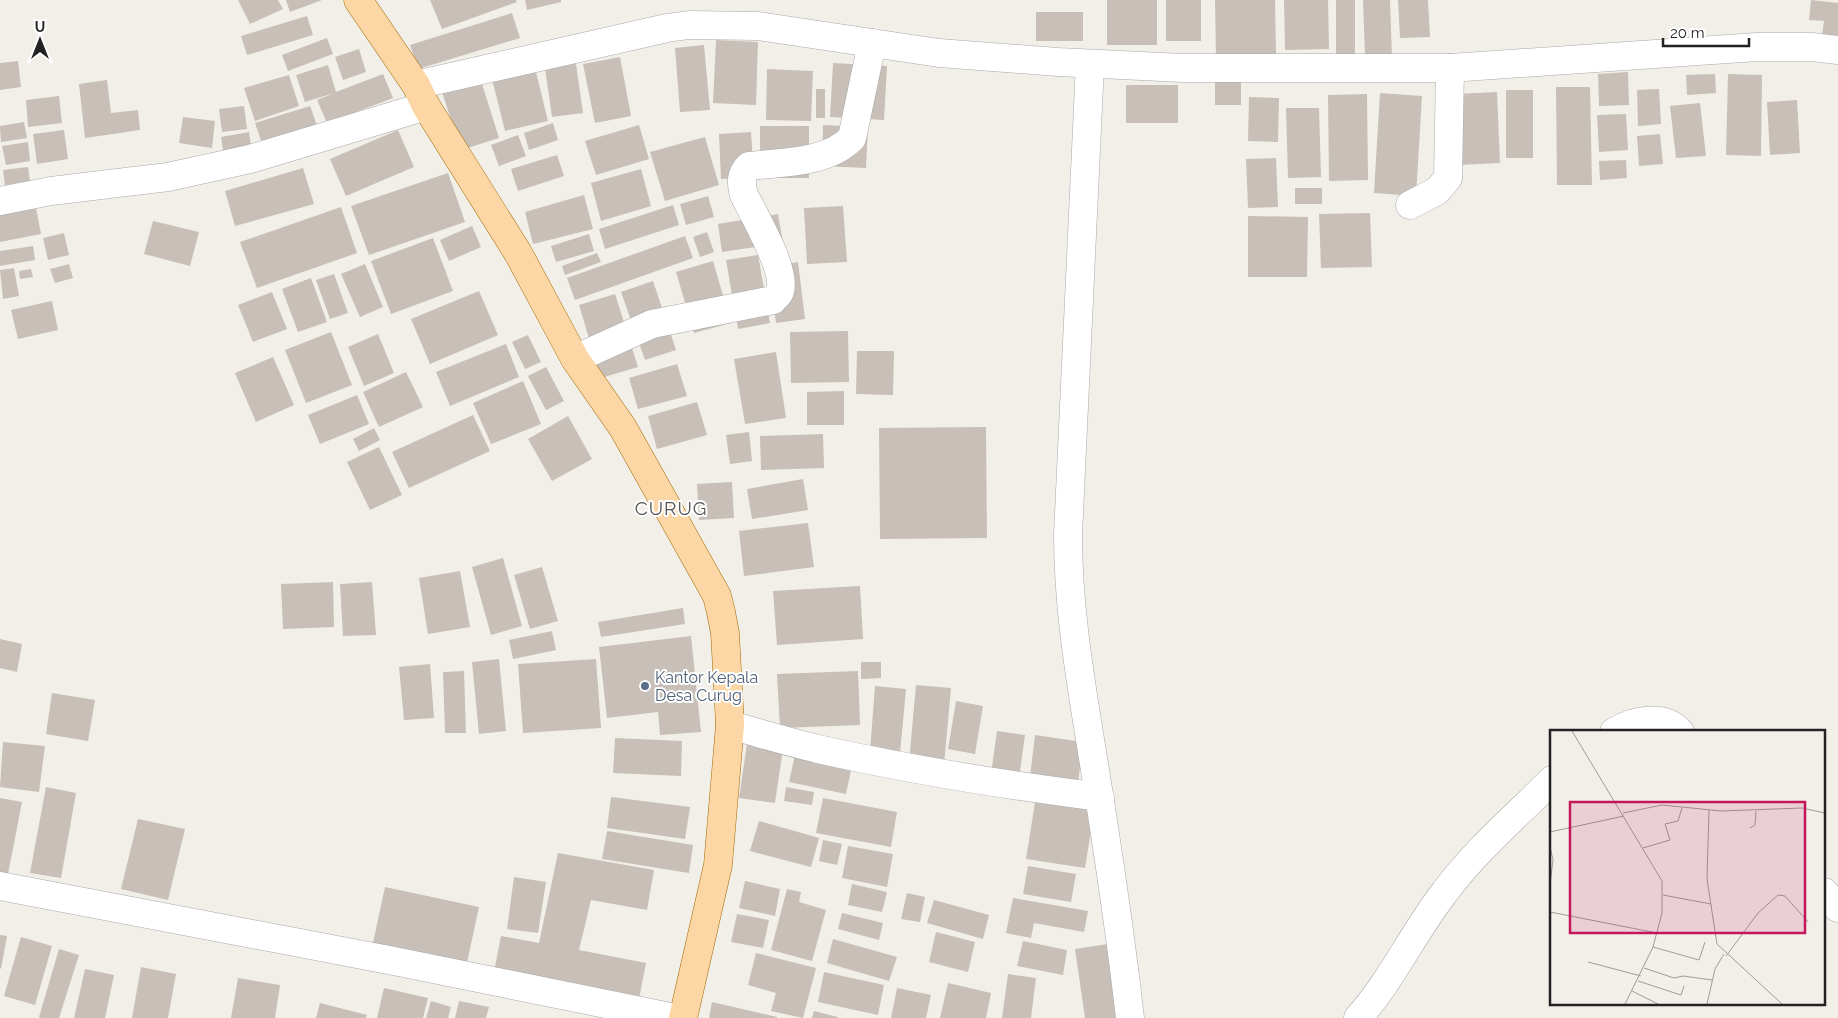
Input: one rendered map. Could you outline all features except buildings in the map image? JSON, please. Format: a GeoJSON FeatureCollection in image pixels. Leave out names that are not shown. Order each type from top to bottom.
{"type":"FeatureCollection","features":[{"type":"Feature","properties":{"kind":"main road"},"geometry":{"type":"LineString","coordinates":[[358,0],[421,96],[518,253],[575,359],[623,428],[717,596],[725,633],[730,725],[718,865],[683,1018]]}},
{"type":"Feature","properties":{"kind":"street"},"geometry":{"type":"LineString","coordinates":[[0,201],[51,191],[168,177],[250,159],[421,96],[667,28],[689,25],[766,27],[901,49],[939,53],[1090,64],[1227,68],[1450,68],[1758,47],[1812,46],[1838,50]]}},
{"type":"Feature","properties":{"kind":"street"},"geometry":{"type":"LineString","coordinates":[[575,359],[652,324],[773,300],[780,293],[781,285],[776,260],[744,196],[741,184],[743,173],[750,166],[830,154],[842,148],[852,138],[872,43]]}},
{"type":"Feature","properties":{"kind":"street"},"geometry":{"type":"LineString","coordinates":[[1090,64],[1068,571],[1077,664],[1100,797],[1123,955],[1130,1018]]}},
{"type":"Feature","properties":{"kind":"street"},"geometry":{"type":"LineString","coordinates":[[1410,205],[1437,191],[1448,178],[1450,68]]}},
{"type":"Feature","properties":{"kind":"street"},"geometry":{"type":"LineString","coordinates":[[1619,730],[1642,720],[1659,722],[1678,730]]}},
{"type":"Feature","properties":{"kind":"street"},"geometry":{"type":"LineString","coordinates":[[730,725],[816,749],[914,769],[996,784],[1100,797]]}},
{"type":"Feature","properties":{"kind":"street"},"geometry":{"type":"LineString","coordinates":[[1358,1018],[1378,993],[1414,935],[1468,862],[1550,782]]}},
{"type":"Feature","properties":{"kind":"street"},"geometry":{"type":"LineString","coordinates":[[0,886],[394,961],[675,1018]]}},
{"type":"Feature","properties":{"kind":"street"},"geometry":{"type":"LineString","coordinates":[[1826,894],[1838,908]]}},
{"type":"Feature","properties":{"kind":"place","name":"Kantor Kepala Desa Curug"},"geometry":{"type":"Point","coordinates":[645,686]}},
{"type":"Feature","properties":{"kind":"district","name":"CURUG"},"geometry":{"type":"Point","coordinates":[671,508]}}]}
